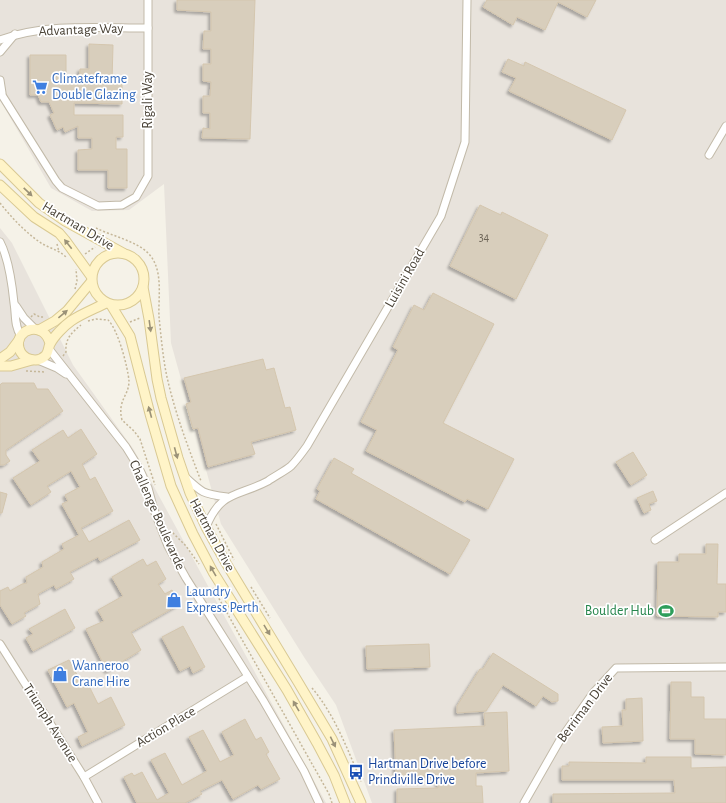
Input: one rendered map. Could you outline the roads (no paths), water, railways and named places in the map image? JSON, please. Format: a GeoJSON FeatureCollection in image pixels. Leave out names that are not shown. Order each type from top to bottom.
{"type":"FeatureCollection","features":[{"type":"Feature","properties":{"kind":"main road","name":"Hartman Drive"},"geometry":{"type":"LineString","coordinates":[[0,164],[39,203],[65,221],[123,253]]}},
{"type":"Feature","properties":{"kind":"main road","name":"Hartman Drive"},"geometry":{"type":"LineString","coordinates":[[0,185],[34,217],[59,233],[79,258],[91,279]]}},
{"type":"Feature","properties":{"kind":"main road"},"geometry":{"type":"LineString","coordinates":[[0,359],[10,352],[27,330],[37,329],[55,321],[67,311],[91,279],[94,267],[99,260],[106,255],[123,253],[134,258],[142,268],[144,281],[143,287],[140,293],[130,302],[124,305],[108,304],[70,321],[60,330],[47,354],[35,360],[11,366],[0,366]]}},
{"type":"Feature","properties":{"kind":"main road"},"geometry":{"type":"LineString","coordinates":[[91,279],[94,291],[99,298],[108,304]]}},
{"type":"Feature","properties":{"kind":"main road","name":"Hartman Drive"},"geometry":{"type":"LineString","coordinates":[[143,287],[161,398],[184,476],[206,527],[226,563],[332,739],[361,803]]}},
{"type":"Feature","properties":{"kind":"main road","name":"Hartman Drive"},"geometry":{"type":"LineString","coordinates":[[108,304],[124,325],[130,336],[150,414],[171,486],[190,527],[214,572],[283,683],[317,743],[334,775],[345,803]]}},
{"type":"Feature","properties":{"kind":"main road"},"geometry":{"type":"LineString","coordinates":[[37,329],[47,335],[50,346]]}},
{"type":"Feature","properties":{"kind":"main road"},"geometry":{"type":"LineString","coordinates":[[20,338],[19,348],[21,353],[28,358],[35,360]]}},
{"type":"Feature","properties":{"kind":"street","name":"Rigali Way"},"geometry":{"type":"LineString","coordinates":[[1,92],[56,181],[62,188],[98,206],[122,205],[136,197],[148,176],[148,0]]}},
{"type":"Feature","properties":{"kind":"street","name":"Luisini Road"},"geometry":{"type":"LineString","coordinates":[[206,527],[212,513],[227,498],[266,481],[291,466],[307,446],[441,216],[465,142],[467,0]]}},
{"type":"Feature","properties":{"kind":"street","name":"Advantage Way"},"geometry":{"type":"LineString","coordinates":[[0,40],[15,34],[52,28],[148,28]]}},
{"type":"Feature","properties":{"kind":"street"},"geometry":{"type":"LineString","coordinates":[[0,52],[15,34]]}},
{"type":"Feature","properties":{"kind":"street"},"geometry":{"type":"LineString","coordinates":[[0,80],[1,92]]}},
{"type":"Feature","properties":{"kind":"street"},"geometry":{"type":"LineString","coordinates":[[709,155],[726,126]]}},
{"type":"Feature","properties":{"kind":"street"},"geometry":{"type":"LineString","coordinates":[[0,242],[9,268],[17,328],[20,338]]}},
{"type":"Feature","properties":{"kind":"street"},"geometry":{"type":"LineString","coordinates":[[14,302],[20,314],[37,329]]}},
{"type":"Feature","properties":{"kind":"street","name":"Challenge Boulevarde"},"geometry":{"type":"LineString","coordinates":[[50,346],[72,378],[126,447],[139,468],[148,488],[154,510],[168,546],[247,677],[263,700],[304,771],[319,803]]}},
{"type":"Feature","properties":{"kind":"street","name":"Challenge Boulevarde"},"geometry":{"type":"LineString","coordinates":[[35,360],[57,368],[72,378]]}},
{"type":"Feature","properties":{"kind":"street"},"geometry":{"type":"LineString","coordinates":[[184,476],[200,491],[210,496],[227,498]]}},
{"type":"Feature","properties":{"kind":"street"},"geometry":{"type":"LineString","coordinates":[[655,540],[726,493]]}},
{"type":"Feature","properties":{"kind":"street","name":"Triumph Avenue"},"geometry":{"type":"LineString","coordinates":[[0,644],[84,777],[98,803]]}},
{"type":"Feature","properties":{"kind":"street","name":"Berriman Drive"},"geometry":{"type":"LineString","coordinates":[[524,803],[560,740],[592,693],[616,668],[726,667]]}},
{"type":"Feature","properties":{"kind":"street","name":"Action Place"},"geometry":{"type":"LineString","coordinates":[[84,777],[247,677]]}},
{"type":"Feature","properties":{"kind":"place","name":"Climateframe Double Glazing"},"geometry":{"type":"Point","coordinates":[40,87]}},
{"type":"Feature","properties":{"kind":"place","name":"Laundry Express Perth"},"geometry":{"type":"Point","coordinates":[174,600]}},
{"type":"Feature","properties":{"kind":"place","name":"Boulder Hub"},"geometry":{"type":"Point","coordinates":[666,611]}},
{"type":"Feature","properties":{"kind":"place","name":"Wanneroo Crane Hire"},"geometry":{"type":"Point","coordinates":[60,674]}},
{"type":"Feature","properties":{"kind":"place","name":"Hartman Drive before Prindiville Drive"},"geometry":{"type":"Point","coordinates":[356,772]}}]}
